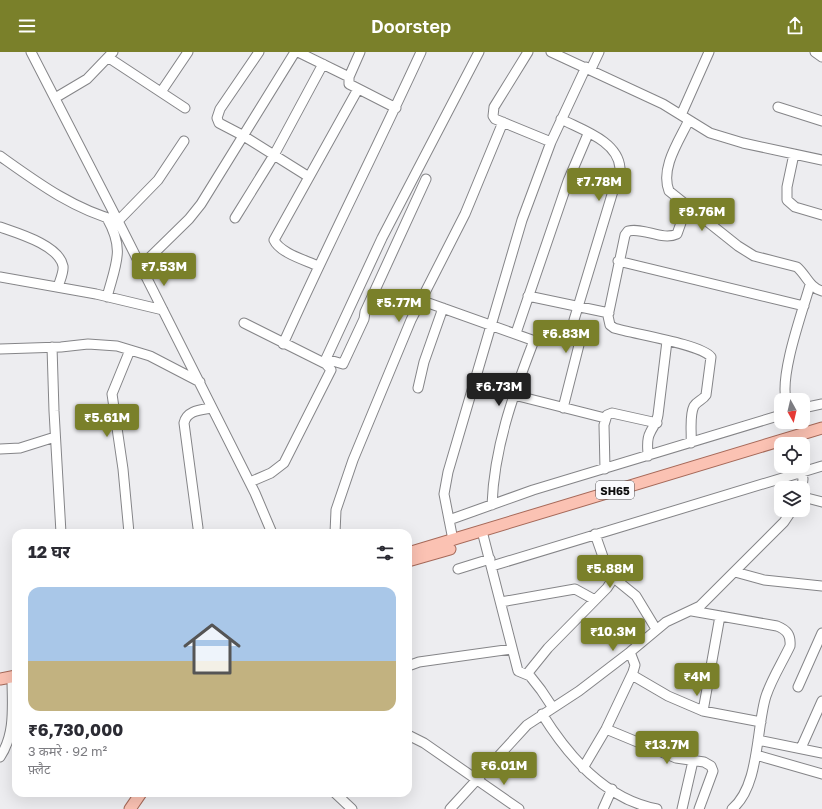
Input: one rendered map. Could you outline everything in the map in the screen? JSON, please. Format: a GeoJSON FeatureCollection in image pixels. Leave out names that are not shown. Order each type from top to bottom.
{"type":"FeatureCollection","features":[{"type":"Feature","properties":{"kind":"main road","name":"SH65"},"geometry":{"type":"LineString","coordinates":[[803,437],[822,428]]}},
{"type":"Feature","properties":{"kind":"main road","name":"SH65"},"geometry":{"type":"LineString","coordinates":[[810,438],[822,436]]}},
{"type":"Feature","properties":{"kind":"main road","name":"SH65"},"geometry":{"type":"LineString","coordinates":[[412,560],[483,534],[774,448]]}},
{"type":"Feature","properties":{"kind":"main road","name":"SH65"},"geometry":{"type":"LineString","coordinates":[[412,552],[453,540],[483,534],[774,449]]}},
{"type":"Feature","properties":{"kind":"main road"},"geometry":{"type":"LineString","coordinates":[[0,679],[12,676]]}},
{"type":"Feature","properties":{"kind":"main road"},"geometry":{"type":"LineString","coordinates":[[130,809],[138,797]]}},
{"type":"Feature","properties":{"kind":"street"},"geometry":{"type":"LineString","coordinates":[[31,52],[200,382],[250,482],[270,529]]}},
{"type":"Feature","properties":{"kind":"street"},"geometry":{"type":"LineString","coordinates":[[161,92],[188,52]]}},
{"type":"Feature","properties":{"kind":"street"},"geometry":{"type":"LineString","coordinates":[[259,52],[217,114],[219,123],[242,135],[308,177]]}},
{"type":"Feature","properties":{"kind":"street"},"geometry":{"type":"LineString","coordinates":[[141,266],[198,208],[242,135],[296,52],[349,77]]}},
{"type":"Feature","properties":{"kind":"street"},"geometry":{"type":"LineString","coordinates":[[235,218],[274,155],[320,63],[320,52]]}},
{"type":"Feature","properties":{"kind":"street"},"geometry":{"type":"LineString","coordinates":[[360,52],[349,77],[349,84],[396,108]]}},
{"type":"Feature","properties":{"kind":"street"},"geometry":{"type":"LineString","coordinates":[[283,344],[318,266],[396,108],[421,52]]}},
{"type":"Feature","properties":{"kind":"street"},"geometry":{"type":"LineString","coordinates":[[325,361],[382,238],[479,52]]}},
{"type":"Feature","properties":{"kind":"street"},"geometry":{"type":"LineString","coordinates":[[528,52],[492,112],[495,119],[551,142]]}},
{"type":"Feature","properties":{"kind":"street"},"geometry":{"type":"LineString","coordinates":[[554,52],[664,104],[703,130],[724,138],[822,160]]}},
{"type":"Feature","properties":{"kind":"street"},"geometry":{"type":"LineString","coordinates":[[453,540],[445,502],[444,486],[522,220],[561,119],[599,52]]}},
{"type":"Feature","properties":{"kind":"street"},"geometry":{"type":"LineString","coordinates":[[709,52],[670,162],[667,177],[669,191],[714,228],[754,256],[797,267],[803,272],[810,285],[822,291]]}},
{"type":"Feature","properties":{"kind":"street"},"geometry":{"type":"LineString","coordinates":[[815,52],[822,57]]}},
{"type":"Feature","properties":{"kind":"street"},"geometry":{"type":"LineString","coordinates":[[54,98],[87,79],[111,55],[185,108]]}},
{"type":"Feature","properties":{"kind":"street"},"geometry":{"type":"LineString","coordinates":[[318,266],[286,251],[276,244],[274,240],[358,89]]}},
{"type":"Feature","properties":{"kind":"street"},"geometry":{"type":"LineString","coordinates":[[778,106],[822,121]]}},
{"type":"Feature","properties":{"kind":"street"},"geometry":{"type":"LineString","coordinates":[[561,119],[615,151],[620,160],[620,168],[573,326],[579,340],[579,345],[563,408]]}},
{"type":"Feature","properties":{"kind":"street"},"geometry":{"type":"LineString","coordinates":[[335,529],[336,510],[353,460],[420,300],[466,214],[503,122]]}},
{"type":"Feature","properties":{"kind":"street"},"geometry":{"type":"LineString","coordinates":[[516,333],[568,181],[588,134]]}},
{"type":"Feature","properties":{"kind":"street"},"geometry":{"type":"LineString","coordinates":[[118,221],[158,180],[184,141]]}},
{"type":"Feature","properties":{"kind":"street"},"geometry":{"type":"LineString","coordinates":[[794,154],[787,187],[787,200],[795,207],[822,215]]}},
{"type":"Feature","properties":{"kind":"street"},"geometry":{"type":"LineString","coordinates":[[0,156],[77,206],[118,221]]}},
{"type":"Feature","properties":{"kind":"street"},"geometry":{"type":"LineString","coordinates":[[244,323],[283,344],[325,361],[343,364],[364,319],[365,312],[426,180]]}},
{"type":"Feature","properties":{"kind":"street"},"geometry":{"type":"LineString","coordinates":[[687,206],[677,234],[672,236],[642,230],[628,231],[625,236],[618,261],[608,313],[608,322],[614,328],[702,350],[711,357],[706,395],[697,402],[693,410],[691,443]]}},
{"type":"Feature","properties":{"kind":"street"},"geometry":{"type":"LineString","coordinates":[[107,218],[115,232],[118,248],[108,297]]}},
{"type":"Feature","properties":{"kind":"street"},"geometry":{"type":"LineString","coordinates":[[0,227],[38,241],[56,254],[62,261],[63,267],[58,287]]}},
{"type":"Feature","properties":{"kind":"street"},"geometry":{"type":"LineString","coordinates":[[618,261],[804,306]]}},
{"type":"Feature","properties":{"kind":"street"},"geometry":{"type":"LineString","coordinates":[[0,278],[58,287],[163,310]]}},
{"type":"Feature","properties":{"kind":"street"},"geometry":{"type":"LineString","coordinates":[[785,393],[784,382],[810,285]]}},
{"type":"Feature","properties":{"kind":"street"},"geometry":{"type":"LineString","coordinates":[[528,296],[608,313]]}},
{"type":"Feature","properties":{"kind":"street"},"geometry":{"type":"LineString","coordinates":[[420,300],[491,326],[529,337],[533,343],[514,395],[496,459],[492,504]]}},
{"type":"Feature","properties":{"kind":"street"},"geometry":{"type":"LineString","coordinates":[[418,388],[424,362],[443,308]]}},
{"type":"Feature","properties":{"kind":"street"},"geometry":{"type":"LineString","coordinates":[[648,456],[648,440],[650,433],[657,423],[667,341]]}},
{"type":"Feature","properties":{"kind":"street"},"geometry":{"type":"LineString","coordinates":[[0,349],[105,344],[155,358],[200,382]]}},
{"type":"Feature","properties":{"kind":"street"},"geometry":{"type":"LineString","coordinates":[[52,347],[60,529]]}},
{"type":"Feature","properties":{"kind":"street"},"geometry":{"type":"LineString","coordinates":[[129,529],[123,470],[112,394],[130,350]]}},
{"type":"Feature","properties":{"kind":"street"},"geometry":{"type":"LineString","coordinates":[[250,482],[271,473],[284,463],[330,373],[330,367],[325,361]]}},
{"type":"Feature","properties":{"kind":"street"},"geometry":{"type":"LineString","coordinates":[[514,395],[605,418],[612,413],[657,423]]}},
{"type":"Feature","properties":{"kind":"street"},"geometry":{"type":"LineString","coordinates":[[810,407],[822,404]]}},
{"type":"Feature","properties":{"kind":"street"},"geometry":{"type":"LineString","coordinates":[[198,528],[184,423],[188,415],[192,412],[212,408]]}},
{"type":"Feature","properties":{"kind":"street"},"geometry":{"type":"LineString","coordinates":[[448,520],[533,490],[774,417]]}},
{"type":"Feature","properties":{"kind":"street"},"geometry":{"type":"LineString","coordinates":[[605,418],[605,468]]}},
{"type":"Feature","properties":{"kind":"street"},"geometry":{"type":"LineString","coordinates":[[0,449],[20,448],[55,437]]}},
{"type":"Feature","properties":{"kind":"street"},"geometry":{"type":"LineString","coordinates":[[810,468],[822,466]]}},
{"type":"Feature","properties":{"kind":"street"},"geometry":{"type":"LineString","coordinates":[[458,569],[491,562],[595,534],[788,473]]}},
{"type":"Feature","properties":{"kind":"street"},"geometry":{"type":"LineString","coordinates":[[810,499],[822,502]]}},
{"type":"Feature","properties":{"kind":"street"},"geometry":{"type":"LineString","coordinates":[[450,809],[527,725],[579,691],[666,622],[692,611],[713,594],[787,517]]}},
{"type":"Feature","properties":{"kind":"street"},"geometry":{"type":"LineString","coordinates":[[483,534],[518,671],[520,673],[527,674],[541,690],[553,708]]}},
{"type":"Feature","properties":{"kind":"street"},"geometry":{"type":"LineString","coordinates":[[595,534],[606,569],[614,579],[636,596],[656,629]]}},
{"type":"Feature","properties":{"kind":"street"},"geometry":{"type":"LineString","coordinates":[[735,572],[764,580],[822,586]]}},
{"type":"Feature","properties":{"kind":"street"},"geometry":{"type":"LineString","coordinates":[[527,674],[548,648],[614,579]]}},
{"type":"Feature","properties":{"kind":"street"},"geometry":{"type":"LineString","coordinates":[[501,602],[575,589],[595,600]]}},
{"type":"Feature","properties":{"kind":"street"},"geometry":{"type":"LineString","coordinates":[[692,611],[777,626],[788,633],[790,639],[790,646],[766,696],[756,755],[742,796],[732,809]]}},
{"type":"Feature","properties":{"kind":"street"},"geometry":{"type":"LineString","coordinates":[[703,711],[720,616]]}},
{"type":"Feature","properties":{"kind":"street"},"geometry":{"type":"LineString","coordinates":[[798,687],[822,633]]}},
{"type":"Feature","properties":{"kind":"street"},"geometry":{"type":"LineString","coordinates":[[412,665],[419,662],[512,649]]}},
{"type":"Feature","properties":{"kind":"street"},"geometry":{"type":"LineString","coordinates":[[583,768],[606,729],[632,675],[635,665],[630,652]]}},
{"type":"Feature","properties":{"kind":"street"},"geometry":{"type":"LineString","coordinates":[[632,675],[657,690],[703,711],[761,722]]}},
{"type":"Feature","properties":{"kind":"street"},"geometry":{"type":"LineString","coordinates":[[801,748],[822,701]]}},
{"type":"Feature","properties":{"kind":"street"},"geometry":{"type":"LineString","coordinates":[[542,714],[556,737],[583,768],[634,803],[653,809]]}},
{"type":"Feature","properties":{"kind":"street"},"geometry":{"type":"LineString","coordinates":[[606,729],[676,758],[704,762],[712,768],[699,809]]}},
{"type":"Feature","properties":{"kind":"street"},"geometry":{"type":"LineString","coordinates":[[0,757],[6,748],[12,731]]}},
{"type":"Feature","properties":{"kind":"street"},"geometry":{"type":"LineString","coordinates":[[412,737],[424,743],[519,809]]}},
{"type":"Feature","properties":{"kind":"street"},"geometry":{"type":"LineString","coordinates":[[758,740],[822,753]]}},
{"type":"Feature","properties":{"kind":"street"},"geometry":{"type":"LineString","coordinates":[[756,755],[822,774]]}},
{"type":"Feature","properties":{"kind":"street"},"geometry":{"type":"LineString","coordinates":[[682,809],[693,761]]}},
{"type":"Feature","properties":{"kind":"street"},"geometry":{"type":"LineString","coordinates":[[603,809],[612,789]]}},
{"type":"Feature","properties":{"kind":"street"},"geometry":{"type":"LineString","coordinates":[[339,797],[352,809]]}}]}
